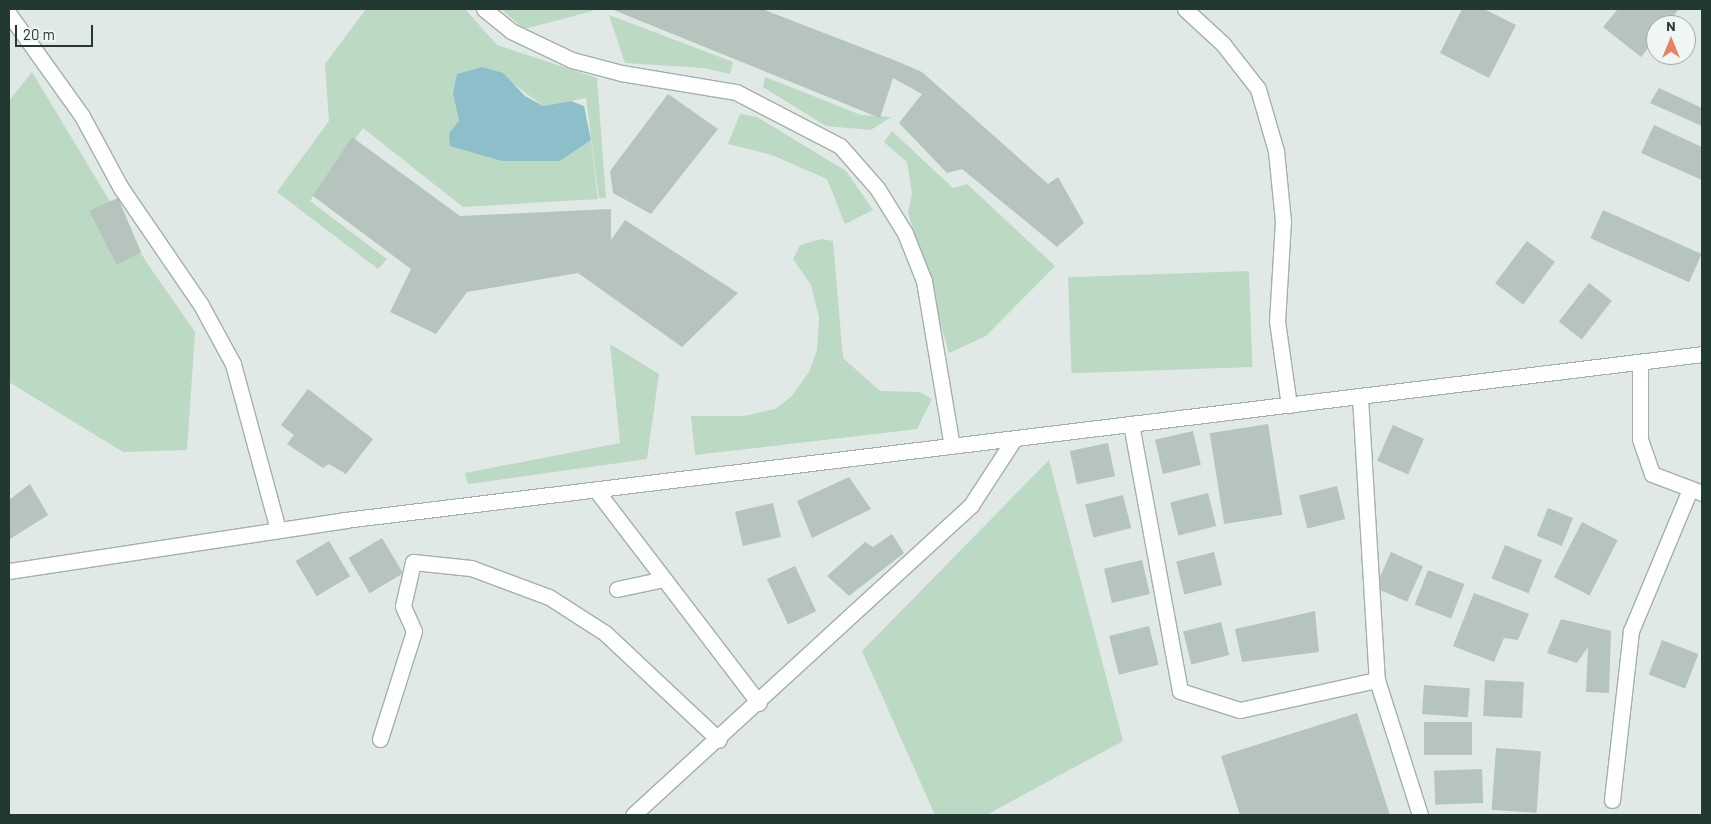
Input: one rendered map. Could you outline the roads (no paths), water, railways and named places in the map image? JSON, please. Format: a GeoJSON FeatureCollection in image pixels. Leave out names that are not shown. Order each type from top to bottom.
{"type":"FeatureCollection","features":[{"type":"Feature","properties":{"kind":"street"},"geometry":{"type":"LineString","coordinates":[[484,9],[511,31],[572,60],[621,73],[736,92],[840,146],[877,188],[905,233],[924,280],[952,446]]}},
{"type":"Feature","properties":{"kind":"street"},"geometry":{"type":"LineString","coordinates":[[1185,9],[1223,44],[1258,89],[1276,151],[1283,221],[1277,320],[1289,405]]}},
{"type":"Feature","properties":{"kind":"street"},"geometry":{"type":"LineString","coordinates":[[9,14],[38,50],[82,116],[121,188],[201,306],[233,364],[278,530]]}},
{"type":"Feature","properties":{"kind":"street"},"geometry":{"type":"LineString","coordinates":[[9,571],[278,530],[1702,354]]}},
{"type":"Feature","properties":{"kind":"street"},"geometry":{"type":"LineString","coordinates":[[1612,800],[1630,630],[1696,491],[1652,474],[1640,439],[1640,363]]}},
{"type":"Feature","properties":{"kind":"street"},"geometry":{"type":"LineString","coordinates":[[1360,397],[1377,680],[1420,815]]}},
{"type":"Feature","properties":{"kind":"street"},"geometry":{"type":"LineString","coordinates":[[1131,424],[1180,691],[1240,710],[1377,680]]}},
{"type":"Feature","properties":{"kind":"street"},"geometry":{"type":"LineString","coordinates":[[633,815],[719,740],[971,505],[1014,439]]}},
{"type":"Feature","properties":{"kind":"street"},"geometry":{"type":"LineString","coordinates":[[596,490],[759,703]]}},
{"type":"Feature","properties":{"kind":"street"},"geometry":{"type":"LineString","coordinates":[[380,739],[414,631],[403,606],[413,562],[471,568],[549,597],[605,633],[719,740]]}},
{"type":"Feature","properties":{"kind":"street"},"geometry":{"type":"LineString","coordinates":[[617,589],[664,579]]}},
{"type":"Feature","properties":{"kind":"water"},"geometry":{"type":"Polygon","coordinates":[[[482,67],[503,73],[525,96],[543,106],[571,101],[584,106],[591,140],[560,161],[502,161],[450,146],[449,133],[459,121],[453,94],[457,74],[482,67]]]}}]}
